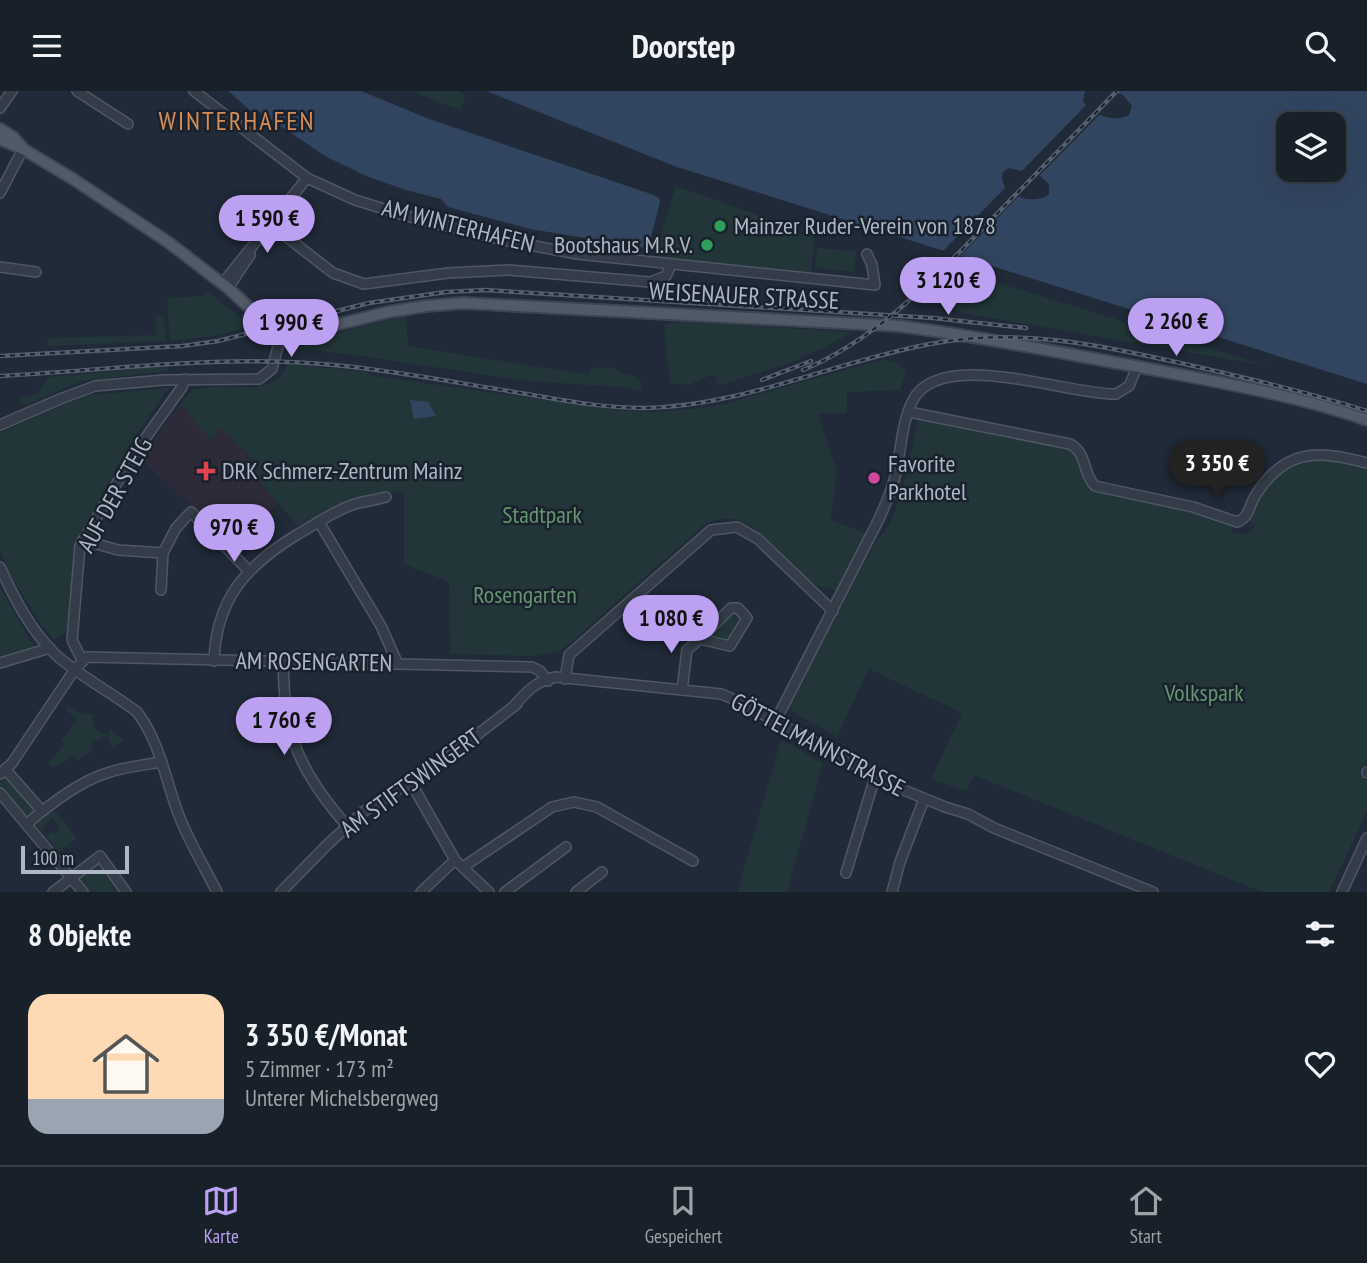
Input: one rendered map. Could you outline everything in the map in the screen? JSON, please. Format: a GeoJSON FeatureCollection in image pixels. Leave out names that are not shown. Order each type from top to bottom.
{"type":"FeatureCollection","features":[{"type":"Feature","properties":{"kind":"main road"},"geometry":{"type":"LineString","coordinates":[[0,129],[13,137],[23,149]]}},
{"type":"Feature","properties":{"kind":"main road"},"geometry":{"type":"LineString","coordinates":[[0,139],[23,149],[144,225],[225,286],[281,335]]}},
{"type":"Feature","properties":{"kind":"main road","name":"WEISENAUER STRASSE"},"geometry":{"type":"LineString","coordinates":[[281,335],[293,337],[364,317],[416,307],[464,303],[898,326],[956,334],[1270,393],[1367,420]]}},
{"type":"Feature","properties":{"kind":"street"},"geometry":{"type":"LineString","coordinates":[[2,104],[12,91]]}},
{"type":"Feature","properties":{"kind":"street"},"geometry":{"type":"LineString","coordinates":[[78,91],[128,124]]}},
{"type":"Feature","properties":{"kind":"street","name":"AM WINTERHAFEN"},"geometry":{"type":"LineString","coordinates":[[194,91],[307,178],[355,200],[498,239],[576,254],[875,285],[867,254]]}},
{"type":"Feature","properties":{"kind":"street"},"geometry":{"type":"LineString","coordinates":[[0,193],[23,149]]}},
{"type":"Feature","properties":{"kind":"street"},"geometry":{"type":"LineString","coordinates":[[225,286],[307,178]]}},
{"type":"Feature","properties":{"kind":"street","name":"AM WINTERHAFEN"},"geometry":{"type":"LineString","coordinates":[[270,224],[333,273],[364,284],[448,272],[509,270],[650,282],[666,276],[671,265]]}},
{"type":"Feature","properties":{"kind":"street"},"geometry":{"type":"LineString","coordinates":[[0,267],[36,272]]}},
{"type":"Feature","properties":{"kind":"street"},"geometry":{"type":"LineString","coordinates":[[0,425],[60,398],[95,386],[185,379],[253,380],[263,377],[270,372],[274,364],[281,335]]}},
{"type":"Feature","properties":{"kind":"street"},"geometry":{"type":"LineString","coordinates":[[775,722],[887,500],[909,412],[920,391],[932,382],[948,376],[985,376],[1116,394],[1129,386],[1137,367]]}},
{"type":"Feature","properties":{"kind":"street","name":"AUF DER STEIG"},"geometry":{"type":"LineString","coordinates":[[82,660],[72,637],[78,561],[83,540],[134,454],[183,387],[185,379]]}},
{"type":"Feature","properties":{"kind":"street"},"geometry":{"type":"LineString","coordinates":[[909,412],[1070,444],[1082,453],[1090,481],[1095,486],[1192,507],[1233,522],[1245,518],[1256,495],[1284,465],[1301,457],[1330,454],[1367,463]]}},
{"type":"Feature","properties":{"kind":"street"},"geometry":{"type":"LineString","coordinates":[[214,661],[214,644],[224,608],[248,570],[266,555],[353,504],[386,497]]}},
{"type":"Feature","properties":{"kind":"street"},"geometry":{"type":"LineString","coordinates":[[161,590],[163,553],[176,528],[191,512],[248,570]]}},
{"type":"Feature","properties":{"kind":"street"},"geometry":{"type":"LineString","coordinates":[[319,522],[382,626],[397,662]]}},
{"type":"Feature","properties":{"kind":"street"},"geometry":{"type":"LineString","coordinates":[[565,679],[569,655],[711,530],[737,527],[758,539],[833,611]]}},
{"type":"Feature","properties":{"kind":"street"},"geometry":{"type":"LineString","coordinates":[[83,540],[118,550],[163,553]]}},
{"type":"Feature","properties":{"kind":"street"},"geometry":{"type":"LineString","coordinates":[[0,567],[21,609],[50,648],[75,669],[137,712],[153,736],[178,814],[217,892]]}},
{"type":"Feature","properties":{"kind":"street"},"geometry":{"type":"LineString","coordinates":[[682,690],[687,650],[733,607],[738,608],[747,618],[730,646],[700,639]]}},
{"type":"Feature","properties":{"kind":"street"},"geometry":{"type":"LineString","coordinates":[[0,663],[50,648]]}},
{"type":"Feature","properties":{"kind":"street","name":"AM ROSENGARTEN"},"geometry":{"type":"LineString","coordinates":[[82,660],[95,657],[532,667],[540,671],[548,681]]}},
{"type":"Feature","properties":{"kind":"street"},"geometry":{"type":"LineString","coordinates":[[42,811],[3,771],[12,763],[82,660]]}},
{"type":"Feature","properties":{"kind":"street"},"geometry":{"type":"LineString","coordinates":[[282,662],[288,720],[298,754],[320,793],[347,826]]}},
{"type":"Feature","properties":{"kind":"street","name":"GÖTTELMANNSTRASSE"},"geometry":{"type":"LineString","coordinates":[[548,681],[565,679],[724,695],[875,777],[924,799],[968,814],[1135,889],[1153,892]]}},
{"type":"Feature","properties":{"kind":"street","name":"AM STIFTSWINGERT"},"geometry":{"type":"LineString","coordinates":[[281,892],[347,826],[375,803],[474,738],[514,706],[533,686],[548,681]]}},
{"type":"Feature","properties":{"kind":"street"},"geometry":{"type":"LineString","coordinates":[[27,824],[42,811],[97,777],[115,770],[162,762]]}},
{"type":"Feature","properties":{"kind":"street"},"geometry":{"type":"LineString","coordinates":[[846,873],[875,777]]}},
{"type":"Feature","properties":{"kind":"street"},"geometry":{"type":"LineString","coordinates":[[410,781],[455,860],[489,892]]}},
{"type":"Feature","properties":{"kind":"street"},"geometry":{"type":"LineString","coordinates":[[0,793],[83,892]]}},
{"type":"Feature","properties":{"kind":"street"},"geometry":{"type":"LineString","coordinates":[[892,892],[900,862],[924,799]]}},
{"type":"Feature","properties":{"kind":"street"},"geometry":{"type":"LineString","coordinates":[[463,867],[552,807],[574,802],[597,807],[693,861]]}},
{"type":"Feature","properties":{"kind":"street"},"geometry":{"type":"LineString","coordinates":[[1342,892],[1367,838]]}},
{"type":"Feature","properties":{"kind":"street"},"geometry":{"type":"LineString","coordinates":[[505,892],[566,848]]}},
{"type":"Feature","properties":{"kind":"street"},"geometry":{"type":"LineString","coordinates":[[53,892],[100,856],[126,892]]}},
{"type":"Feature","properties":{"kind":"street"},"geometry":{"type":"LineString","coordinates":[[421,892],[455,860]]}},
{"type":"Feature","properties":{"kind":"street"},"geometry":{"type":"LineString","coordinates":[[576,892],[603,872]]}},
{"type":"Feature","properties":{"kind":"shaded area","name":"DRK Schmerz-Zentrum Mainz"},"geometry":{"type":"Polygon","coordinates":[[[180,404],[210,439],[221,428],[261,468],[254,475],[278,503],[232,545],[141,459],[180,404]]]}},
{"type":"Feature","properties":{"kind":"green space"},"geometry":{"type":"Polygon","coordinates":[[[410,91],[458,91],[466,94],[460,110],[410,91]]]}},
{"type":"Feature","properties":{"kind":"green space","name":"Mainzer Ruder-Verein von 1878"},"geometry":{"type":"Polygon","coordinates":[[[676,186],[777,222],[776,232],[814,235],[811,274],[654,259],[676,186]]]}},
{"type":"Feature","properties":{"kind":"green space"},"geometry":{"type":"Polygon","coordinates":[[[817,248],[856,251],[854,272],[815,268],[817,248]]]}},
{"type":"Feature","properties":{"kind":"green space"},"geometry":{"type":"Polygon","coordinates":[[[967,272],[1267,366],[968,314],[956,311],[954,305],[946,302],[920,300],[944,276],[953,279],[954,286],[959,287],[963,275],[967,272]]]}},
{"type":"Feature","properties":{"kind":"green space"},"geometry":{"type":"Polygon","coordinates":[[[208,292],[252,326],[214,336],[170,341],[167,298],[204,296],[208,292]]]}},
{"type":"Feature","properties":{"kind":"green space"},"geometry":{"type":"Polygon","coordinates":[[[163,315],[166,341],[48,346],[47,338],[156,335],[155,316],[163,315]]]}},
{"type":"Feature","properties":{"kind":"green space"},"geometry":{"type":"Polygon","coordinates":[[[406,315],[408,346],[589,375],[590,368],[613,367],[624,374],[638,377],[644,392],[621,387],[526,381],[295,348],[334,334],[406,315]]]}},
{"type":"Feature","properties":{"kind":"green space"},"geometry":{"type":"Polygon","coordinates":[[[682,322],[852,332],[824,348],[800,357],[799,360],[721,385],[718,385],[714,374],[688,385],[670,383],[664,324],[682,322]]]}},
{"type":"Feature","properties":{"kind":"green space","name":"Stadtpark"},"geometry":{"type":"Polygon","coordinates":[[[884,359],[899,363],[906,372],[900,390],[847,392],[847,413],[818,414],[837,472],[831,520],[868,534],[836,591],[811,582],[763,535],[750,526],[736,520],[721,519],[704,525],[562,650],[535,656],[450,654],[449,582],[404,564],[404,491],[375,494],[349,501],[298,526],[254,475],[261,467],[221,428],[210,440],[180,404],[192,390],[266,385],[282,374],[287,364],[369,372],[367,375],[618,410],[654,412],[724,404],[884,359]]]}},
{"type":"Feature","properties":{"kind":"green space"},"geometry":{"type":"Polygon","coordinates":[[[167,366],[169,371],[82,381],[23,406],[18,398],[37,394],[49,377],[167,366]]]}},
{"type":"Feature","properties":{"kind":"green space"},"geometry":{"type":"Polygon","coordinates":[[[169,388],[144,423],[81,535],[83,536],[66,631],[54,640],[38,620],[10,574],[0,550],[0,433],[89,395],[169,388]]]}},
{"type":"Feature","properties":{"kind":"green space","name":"Volkspark"},"geometry":{"type":"Polygon","coordinates":[[[918,420],[1069,449],[1077,457],[1093,490],[1177,508],[1232,527],[1231,532],[1241,534],[1248,533],[1255,526],[1249,516],[1267,486],[1294,463],[1317,457],[1367,466],[1367,761],[1362,773],[1367,777],[1367,812],[1329,892],[1262,892],[974,775],[966,791],[931,779],[962,713],[869,669],[837,736],[794,713],[790,705],[877,539],[885,532],[892,519],[918,420]]]}},
{"type":"Feature","properties":{"kind":"green space"},"geometry":{"type":"Polygon","coordinates":[[[0,588],[35,649],[0,659],[0,588]]]}},
{"type":"Feature","properties":{"kind":"green space"},"geometry":{"type":"Polygon","coordinates":[[[737,611],[744,619],[731,640],[708,635],[732,612],[737,611]]]}},
{"type":"Feature","properties":{"kind":"green space"},"geometry":{"type":"Polygon","coordinates":[[[68,706],[83,715],[85,712],[93,716],[91,720],[95,722],[92,727],[107,735],[90,744],[93,751],[77,760],[74,755],[54,767],[48,764],[65,743],[61,740],[78,719],[65,710],[68,706]]]}},
{"type":"Feature","properties":{"kind":"green space"},"geometry":{"type":"Polygon","coordinates":[[[111,730],[124,740],[113,748],[107,735],[111,730]]]}},
{"type":"Feature","properties":{"kind":"green space"},"geometry":{"type":"Polygon","coordinates":[[[781,740],[823,763],[787,892],[737,892],[781,740]]]}},
{"type":"Feature","properties":{"kind":"green space"},"geometry":{"type":"Polygon","coordinates":[[[7,776],[37,810],[27,819],[0,788],[0,782],[7,776]]]}},
{"type":"Feature","properties":{"kind":"green space"},"geometry":{"type":"Polygon","coordinates":[[[54,810],[77,838],[59,852],[46,836],[52,831],[55,834],[60,829],[53,818],[41,831],[36,825],[54,810]]]}},
{"type":"Feature","properties":{"kind":"green space"},"geometry":{"type":"Polygon","coordinates":[[[98,863],[116,891],[123,892],[87,892],[78,878],[98,863]]]}},
{"type":"Feature","properties":{"kind":"water"},"geometry":{"type":"Polygon","coordinates":[[[228,91],[361,91],[429,119],[654,195],[660,202],[649,245],[646,248],[530,229],[448,207],[441,199],[366,176],[325,156],[257,110],[251,111],[228,91]]]}},
{"type":"Feature","properties":{"kind":"water"},"geometry":{"type":"Polygon","coordinates":[[[486,91],[1085,91],[1083,101],[1087,106],[1104,116],[1117,118],[1129,115],[1132,106],[1123,95],[1112,91],[1367,91],[1367,384],[677,167],[486,91]],[[1009,168],[1003,172],[1002,180],[1005,187],[1018,197],[1034,199],[1049,194],[1049,184],[1040,176],[1009,168]]]}},
{"type":"Feature","properties":{"kind":"water"},"geometry":{"type":"Polygon","coordinates":[[[410,400],[428,402],[436,416],[414,419],[410,400]]]}},
{"type":"Feature","properties":{"kind":"pier"},"geometry":{"type":"Polygon","coordinates":[[[1088,103],[1102,112],[1037,178],[1020,173],[1088,103]]]}},
{"type":"Feature","properties":{"kind":"pier"},"geometry":{"type":"Polygon","coordinates":[[[1007,186],[1022,193],[958,258],[941,253],[1007,186]]]}},
{"type":"Feature","properties":{"kind":"railway"},"geometry":{"type":"LineString","coordinates":[[803,370],[856,341],[904,305],[1117,91]]}},
{"type":"Feature","properties":{"kind":"railway"},"geometry":{"type":"LineString","coordinates":[[0,356],[182,346],[218,341],[369,303],[446,292],[485,290],[933,318],[1026,328]]}},
{"type":"Feature","properties":{"kind":"railway"},"geometry":{"type":"LineString","coordinates":[[0,376],[167,364],[292,362],[383,371],[586,404],[645,408],[718,400],[894,352],[963,339],[995,337],[1058,340],[1153,357],[1367,411]]}},
{"type":"Feature","properties":{"kind":"railway"},"geometry":{"type":"LineString","coordinates":[[762,380],[811,361]]}},
{"type":"Feature","properties":{"kind":"place","name":"Mainzer Ruder-Verein von 1878"},"geometry":{"type":"Point","coordinates":[720,226]}},
{"type":"Feature","properties":{"kind":"place","name":"Bootshaus M.R.V."},"geometry":{"type":"Point","coordinates":[707,245]}},
{"type":"Feature","properties":{"kind":"place","name":"DRK Schmerz-Zentrum Mainz"},"geometry":{"type":"Point","coordinates":[206,471]}},
{"type":"Feature","properties":{"kind":"place","name":"Favorite Parkhotel"},"geometry":{"type":"Point","coordinates":[874,478]}},
{"type":"Feature","properties":{"kind":"district","name":"WINTERHAFEN"},"geometry":{"type":"Point","coordinates":[237,121]}},
{"type":"Feature","properties":{"kind":"park label","name":"Rosengarten"},"geometry":{"type":"Point","coordinates":[525,595]}}]}
